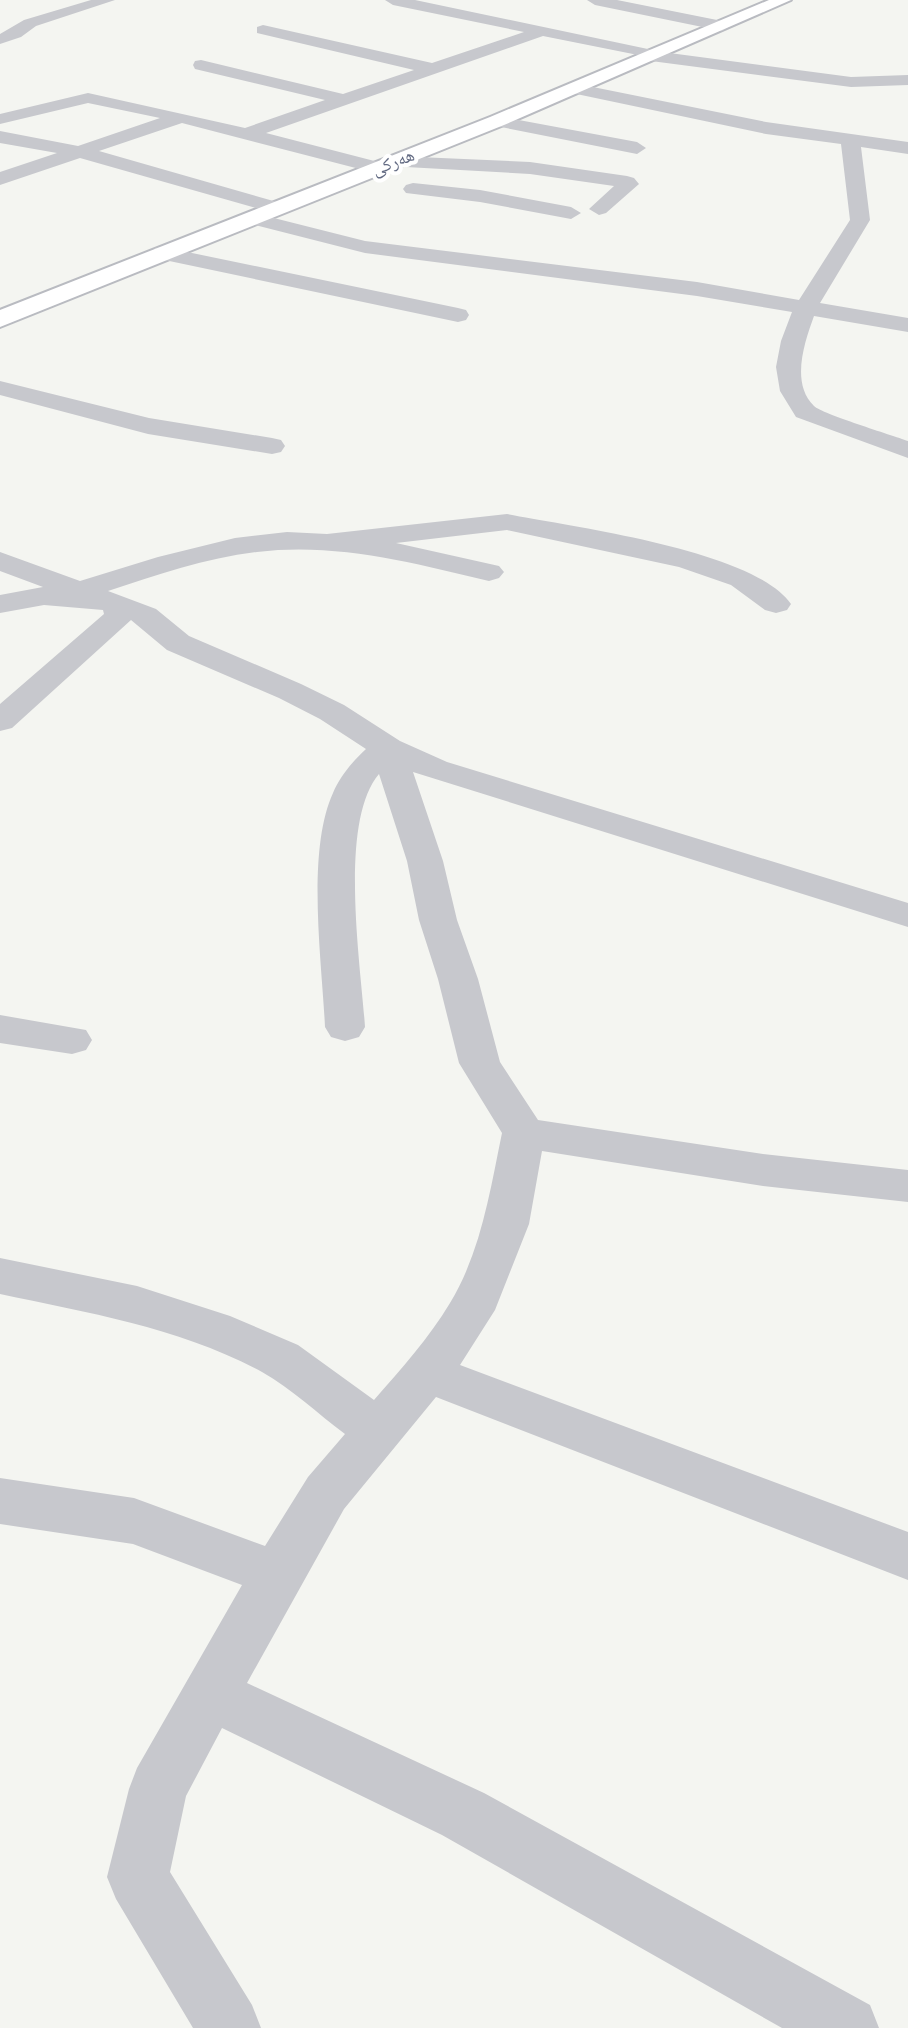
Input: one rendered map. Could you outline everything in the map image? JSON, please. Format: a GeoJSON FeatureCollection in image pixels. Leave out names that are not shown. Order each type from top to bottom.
{"type":"FeatureCollection","features":[{"type":"Feature","properties":{"kind":"street"},"geometry":{"type":"LineString","coordinates":[[0,39],[46,18],[107,0]]}},
{"type":"Feature","properties":{"kind":"street"},"geometry":{"type":"LineString","coordinates":[[393,0],[653,55],[851,82],[908,80]]}},
{"type":"Feature","properties":{"kind":"street"},"geometry":{"type":"LineString","coordinates":[[595,0],[722,26]]}},
{"type":"Feature","properties":{"kind":"street","name":"هەرکی"},"geometry":{"type":"LineString","coordinates":[[0,319],[497,121],[783,0]]}},
{"type":"Feature","properties":{"kind":"street"},"geometry":{"type":"LineString","coordinates":[[416,19],[444,10]]}},
{"type":"Feature","properties":{"kind":"street"},"geometry":{"type":"LineString","coordinates":[[15,14],[46,18]]}},
{"type":"Feature","properties":{"kind":"street"},"geometry":{"type":"LineString","coordinates":[[263,30],[434,69]]}},
{"type":"Feature","properties":{"kind":"street"},"geometry":{"type":"LineString","coordinates":[[246,134],[544,30]]}},
{"type":"Feature","properties":{"kind":"street"},"geometry":{"type":"LineString","coordinates":[[331,46],[360,37]]}},
{"type":"Feature","properties":{"kind":"street"},"geometry":{"type":"LineString","coordinates":[[201,65],[345,100]]}},
{"type":"Feature","properties":{"kind":"street"},"geometry":{"type":"LineString","coordinates":[[573,88],[750,125],[908,148]]}},
{"type":"Feature","properties":{"kind":"street"},"geometry":{"type":"LineString","coordinates":[[0,119],[88,98],[387,165],[530,168],[629,184],[599,209]]}},
{"type":"Feature","properties":{"kind":"street"},"geometry":{"type":"LineString","coordinates":[[0,179],[181,117]]}},
{"type":"Feature","properties":{"kind":"street"},"geometry":{"type":"LineString","coordinates":[[497,121],[637,148]]}},
{"type":"Feature","properties":{"kind":"street"},"geometry":{"type":"LineString","coordinates":[[0,137],[80,152],[277,208]]}},
{"type":"Feature","properties":{"kind":"street"},"geometry":{"type":"LineString","coordinates":[[850,140],[854,155],[853,184],[861,211],[860,220],[807,307],[786,365],[788,383],[796,403],[805,412],[908,450]]}},
{"type":"Feature","properties":{"kind":"street"},"geometry":{"type":"LineString","coordinates":[[351,179],[480,196],[571,213]]}},
{"type":"Feature","properties":{"kind":"street"},"geometry":{"type":"LineString","coordinates":[[250,218],[365,247],[697,289],[908,325]]}},
{"type":"Feature","properties":{"kind":"street"},"geometry":{"type":"LineString","coordinates":[[163,253],[458,315]]}},
{"type":"Feature","properties":{"kind":"street"},"geometry":{"type":"LineString","coordinates":[[355,294],[417,253]]}},
{"type":"Feature","properties":{"kind":"street"},"geometry":{"type":"LineString","coordinates":[[0,388],[148,426],[272,446]]}},
{"type":"Feature","properties":{"kind":"street"},"geometry":{"type":"LineString","coordinates":[[320,543],[507,522],[687,560],[741,579],[776,604]]}},
{"type":"Feature","properties":{"kind":"street"},"geometry":{"type":"LineString","coordinates":[[81,590],[210,551],[262,543],[320,543],[393,550],[489,572]]}},
{"type":"Feature","properties":{"kind":"street"},"geometry":{"type":"LineString","coordinates":[[0,561],[145,615],[178,643],[290,691],[332,712],[388,748],[435,769],[908,915]]}},
{"type":"Feature","properties":{"kind":"street"},"geometry":{"type":"LineString","coordinates":[[0,604],[44,596],[83,595],[118,605]]}},
{"type":"Feature","properties":{"kind":"street"},"geometry":{"type":"LineString","coordinates":[[0,721],[119,616],[118,605]]}},
{"type":"Feature","properties":{"kind":"street"},"geometry":{"type":"LineString","coordinates":[[345,1027],[338,893],[347,799],[367,764],[388,748]]}},
{"type":"Feature","properties":{"kind":"street"},"geometry":{"type":"LineString","coordinates":[[229,2028],[138,1877],[158,1789],[213,1695],[277,1574],[326,1493],[427,1373],[471,1310],[506,1224],[524,1133],[480,1063],[458,979],[438,920],[425,861],[388,748]]}},
{"type":"Feature","properties":{"kind":"street"},"geometry":{"type":"LineString","coordinates":[[0,1029],[72,1040]]}},
{"type":"Feature","properties":{"kind":"street"},"geometry":{"type":"LineString","coordinates":[[524,1133],[691,1160],[908,1186]]}},
{"type":"Feature","properties":{"kind":"street"},"geometry":{"type":"LineString","coordinates":[[0,1276],[137,1305],[213,1329],[281,1359],[379,1431]]}},
{"type":"Feature","properties":{"kind":"street"},"geometry":{"type":"LineString","coordinates":[[427,1373],[908,1556]]}},
{"type":"Feature","properties":{"kind":"street"},"geometry":{"type":"LineString","coordinates":[[0,1501],[134,1521],[277,1574]]}},
{"type":"Feature","properties":{"kind":"street"},"geometry":{"type":"LineString","coordinates":[[213,1695],[463,1814],[847,2028]]}}]}
